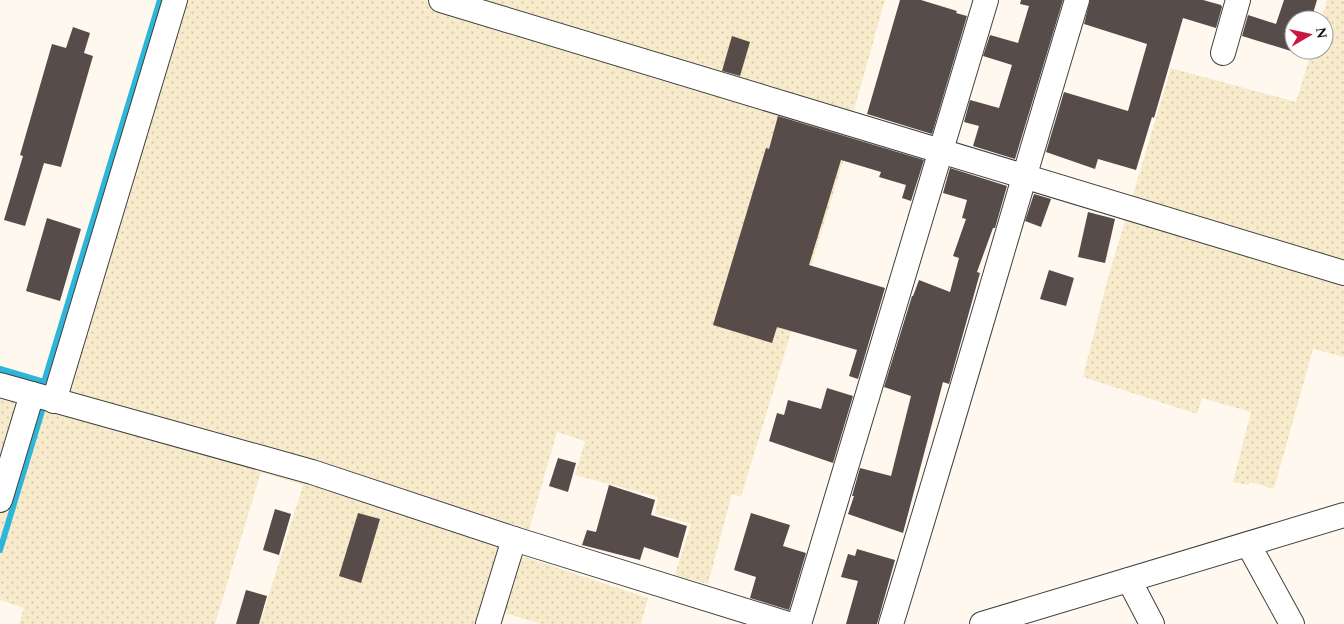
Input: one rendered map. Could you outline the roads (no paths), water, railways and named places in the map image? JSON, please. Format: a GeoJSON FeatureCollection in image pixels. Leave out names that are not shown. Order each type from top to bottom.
{"type":"FeatureCollection","features":[{"type":"Feature","properties":{"kind":"street"},"geometry":{"type":"LineString","coordinates":[[0,500],[43,397],[175,0]]}},
{"type":"Feature","properties":{"kind":"street"},"geometry":{"type":"LineString","coordinates":[[441,0],[1344,273]]}},
{"type":"Feature","properties":{"kind":"street"},"geometry":{"type":"LineString","coordinates":[[799,624],[986,0]]}},
{"type":"Feature","properties":{"kind":"street"},"geometry":{"type":"LineString","coordinates":[[891,624],[920,532],[1023,177],[1077,0]]}},
{"type":"Feature","properties":{"kind":"street"},"geometry":{"type":"LineString","coordinates":[[1223,53],[1238,0]]}},
{"type":"Feature","properties":{"kind":"street"},"geometry":{"type":"LineString","coordinates":[[0,384],[312,472],[514,539],[788,624]]}},
{"type":"Feature","properties":{"kind":"street"},"geometry":{"type":"LineString","coordinates":[[982,624],[1344,514]]}},
{"type":"Feature","properties":{"kind":"street"},"geometry":{"type":"LineString","coordinates":[[488,624],[514,539]]}},
{"type":"Feature","properties":{"kind":"street"},"geometry":{"type":"LineString","coordinates":[[1248,544],[1292,624]]}},
{"type":"Feature","properties":{"kind":"street"},"geometry":{"type":"LineString","coordinates":[[1129,580],[1152,624]]}},
{"type":"Feature","properties":{"kind":"waterway"},"geometry":{"type":"LineString","coordinates":[[44,393],[44,382],[160,0]]}},
{"type":"Feature","properties":{"kind":"waterway"},"geometry":{"type":"LineString","coordinates":[[0,369],[44,382]]}},
{"type":"Feature","properties":{"kind":"waterway"},"geometry":{"type":"LineString","coordinates":[[0,550],[43,403]]}}]}
